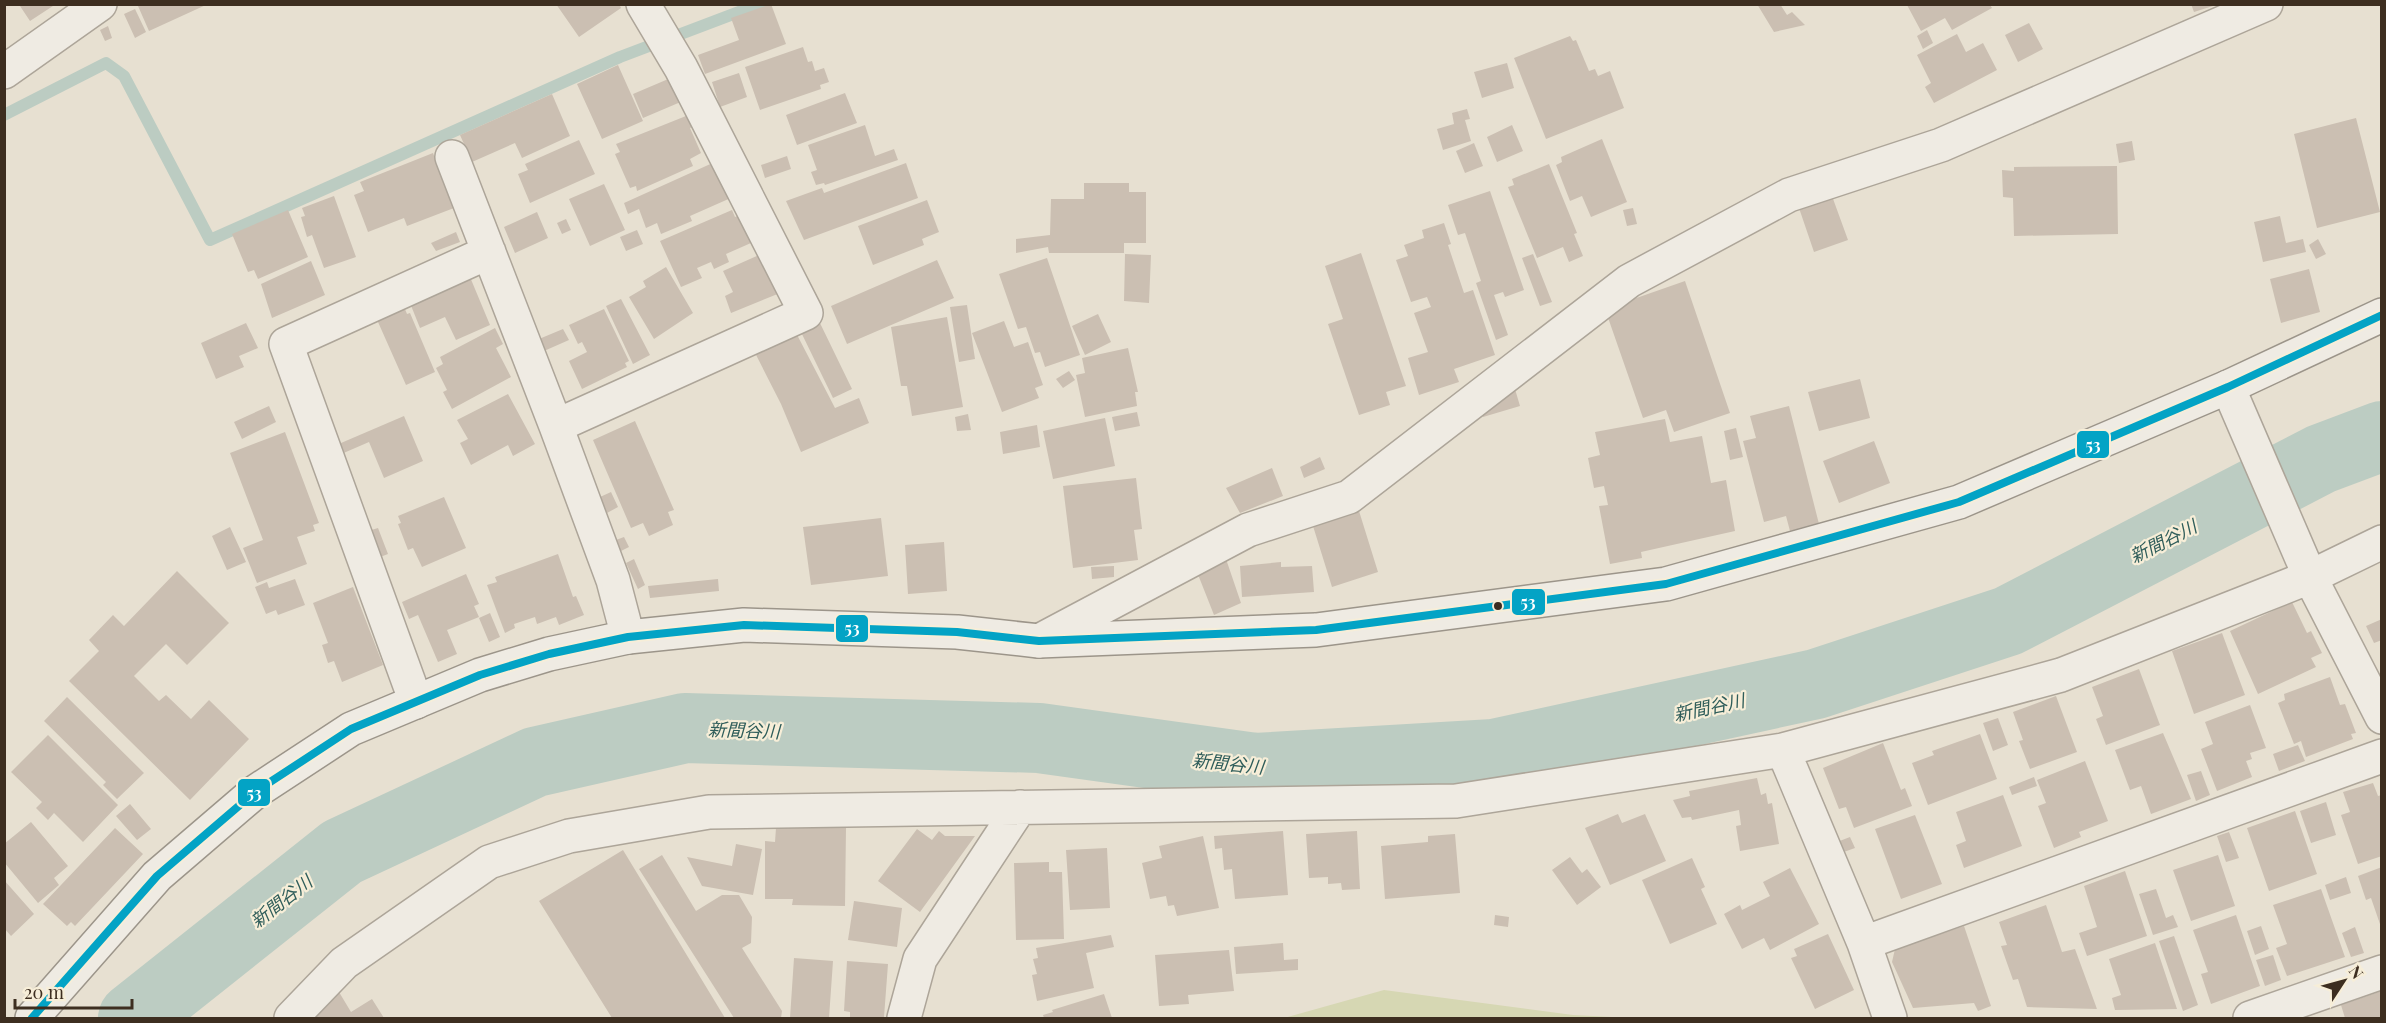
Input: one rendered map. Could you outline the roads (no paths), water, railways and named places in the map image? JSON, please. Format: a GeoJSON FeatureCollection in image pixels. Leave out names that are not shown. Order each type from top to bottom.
{"type":"FeatureCollection","features":[{"type":"Feature","properties":{"kind":"street"},"geometry":{"type":"LineString","coordinates":[[4,72],[100,4]]}},
{"type":"Feature","properties":{"kind":"street"},"geometry":{"type":"LineString","coordinates":[[556,426],[806,313],[681,68],[643,4]]}},
{"type":"Feature","properties":{"kind":"street"},"geometry":{"type":"LineString","coordinates":[[1039,641],[1248,530],[1349,497],[1629,281],[1789,195],[1941,145],[2266,4]]}},
{"type":"Feature","properties":{"kind":"street"},"geometry":{"type":"LineString","coordinates":[[452,157],[613,580],[628,637]]}},
{"type":"Feature","properties":{"kind":"street"},"geometry":{"type":"LineString","coordinates":[[416,702],[286,344],[489,252]]}},
{"type":"Feature","properties":{"kind":"street"},"geometry":{"type":"LineString","coordinates":[[32,1018],[157,876],[255,792],[351,729],[480,675],[549,654],[628,637],[744,625],[957,632],[1039,641],[1316,630],[1666,584],[1959,502],[2228,387],[2382,315]]}},
{"type":"Feature","properties":{"kind":"street"},"geometry":{"type":"LineString","coordinates":[[2228,387],[2310,577],[2382,717]]}},
{"type":"Feature","properties":{"kind":"street"},"geometry":{"type":"LineString","coordinates":[[291,1018],[344,963],[489,862],[569,836],[710,812],[1456,801],[1783,750],[2061,675],[2310,577],[2382,543]]}},
{"type":"Feature","properties":{"kind":"street"},"geometry":{"type":"LineString","coordinates":[[1783,750],[1864,943],[1890,1018]]}},
{"type":"Feature","properties":{"kind":"street"},"geometry":{"type":"LineString","coordinates":[[1864,943],[2382,756]]}},
{"type":"Feature","properties":{"kind":"street"},"geometry":{"type":"LineString","coordinates":[[904,1018],[920,959],[1020,807]]}},
{"type":"Feature","properties":{"kind":"street"},"geometry":{"type":"LineString","coordinates":[[2250,1018],[2382,972]]}},
{"type":"Feature","properties":{"kind":"waterway"},"geometry":{"type":"LineString","coordinates":[[4,115],[106,63],[124,76],[210,240],[620,57],[760,4]]}},
{"type":"Feature","properties":{"kind":"waterway","name":"新間谷川"},"geometry":{"type":"LineString","coordinates":[[133,1018],[342,852],[535,762],[685,728],[1039,738],[1255,768],[1494,754],[1816,684],[2008,621],[2321,459],[2382,436]]}}]}
